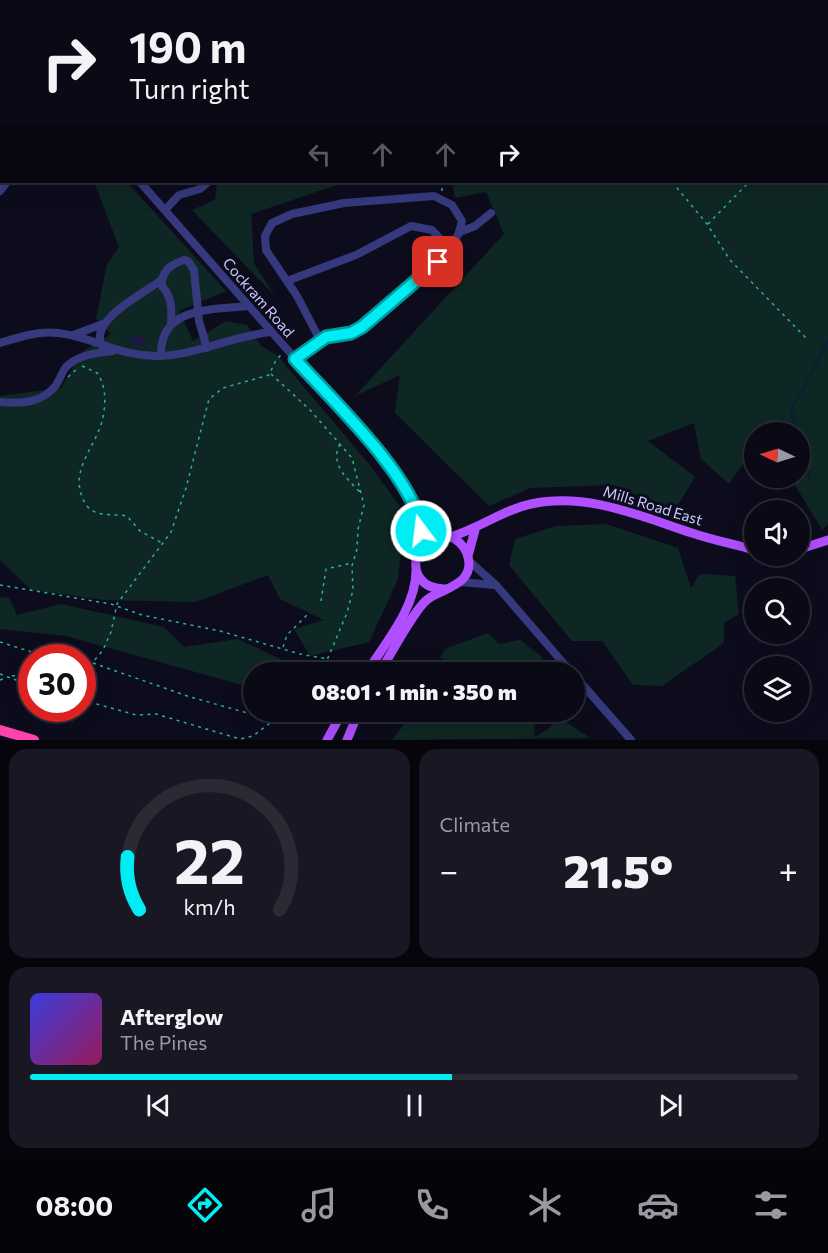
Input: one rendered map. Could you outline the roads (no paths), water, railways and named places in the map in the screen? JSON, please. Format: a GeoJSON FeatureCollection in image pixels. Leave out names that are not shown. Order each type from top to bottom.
{"type":"FeatureCollection","features":[{"type":"Feature","properties":{"kind":"highway"},"geometry":{"type":"LineString","coordinates":[[0,730],[34,740]]}},
{"type":"Feature","properties":{"kind":"main road","name":"Mills Road East"},"geometry":{"type":"LineString","coordinates":[[445,536],[475,530],[501,514],[531,504],[560,501],[593,503],[744,547]]}},
{"type":"Feature","properties":{"kind":"main road"},"geometry":{"type":"LineString","coordinates":[[386,662],[426,600],[460,582],[465,576],[475,530]]}},
{"type":"Feature","properties":{"kind":"main road"},"geometry":{"type":"LineString","coordinates":[[373,662],[398,623],[416,586],[416,558],[422,544],[445,536],[464,548],[468,559]]}},
{"type":"Feature","properties":{"kind":"main road"},"geometry":{"type":"LineString","coordinates":[[810,546],[828,540]]}},
{"type":"Feature","properties":{"kind":"main road"},"geometry":{"type":"LineString","coordinates":[[416,566],[423,581],[438,589],[446,589]]}},
{"type":"Feature","properties":{"kind":"main road"},"geometry":{"type":"LineString","coordinates":[[327,740],[337,722]]}},
{"type":"Feature","properties":{"kind":"main road"},"geometry":{"type":"LineString","coordinates":[[347,740],[355,722]]}},
{"type":"Feature","properties":{"kind":"street","name":"Cockram Road"},"geometry":{"type":"LineString","coordinates":[[141,183],[387,463],[404,486],[420,516],[445,536]]}},
{"type":"Feature","properties":{"kind":"street"},"geometry":{"type":"LineString","coordinates":[[165,210],[179,195],[200,189],[207,183]]}},
{"type":"Feature","properties":{"kind":"street"},"geometry":{"type":"LineString","coordinates":[[320,340],[287,281],[266,250],[267,228],[280,218],[362,200],[426,196],[441,198],[452,205],[460,217],[460,232]]}},
{"type":"Feature","properties":{"kind":"street"},"geometry":{"type":"LineString","coordinates":[[287,281],[357,255],[411,226],[432,230],[447,251],[460,232],[475,226],[491,213]]}},
{"type":"Feature","properties":{"kind":"street"},"geometry":{"type":"LineString","coordinates":[[102,346],[98,334],[105,323],[131,299],[161,280],[170,267],[177,262],[188,261],[194,270],[198,313],[207,348]]}},
{"type":"Feature","properties":{"kind":"street"},"geometry":{"type":"LineString","coordinates":[[295,359],[320,340],[351,333],[362,327],[438,262]]}},
{"type":"Feature","properties":{"kind":"street"},"geometry":{"type":"LineString","coordinates":[[161,280],[162,286],[170,297],[171,323]]}},
{"type":"Feature","properties":{"kind":"street"},"geometry":{"type":"LineString","coordinates":[[161,356],[164,332],[171,323],[198,313],[249,306]]}},
{"type":"Feature","properties":{"kind":"street"},"geometry":{"type":"LineString","coordinates":[[70,336],[105,323]]}},
{"type":"Feature","properties":{"kind":"street"},"geometry":{"type":"LineString","coordinates":[[0,343],[32,334],[70,336],[116,351],[161,356],[207,348],[246,335],[271,332]]}},
{"type":"Feature","properties":{"kind":"street"},"geometry":{"type":"LineString","coordinates":[[0,402],[22,403],[37,399],[49,392],[66,367],[77,359],[116,351]]}},
{"type":"Feature","properties":{"kind":"street","name":"Cockram Road"},"geometry":{"type":"LineString","coordinates":[[420,516],[422,544]]}},
{"type":"Feature","properties":{"kind":"street"},"geometry":{"type":"LineString","coordinates":[[468,559],[496,585],[563,662]]}},
{"type":"Feature","properties":{"kind":"street"},"geometry":{"type":"LineString","coordinates":[[460,582],[496,585]]}},
{"type":"Feature","properties":{"kind":"street"},"geometry":{"type":"LineString","coordinates":[[585,688],[631,740]]}},
{"type":"Feature","properties":{"kind":"waterway"},"geometry":{"type":"LineString","coordinates":[[794,422],[791,411],[828,341]]}}]}
